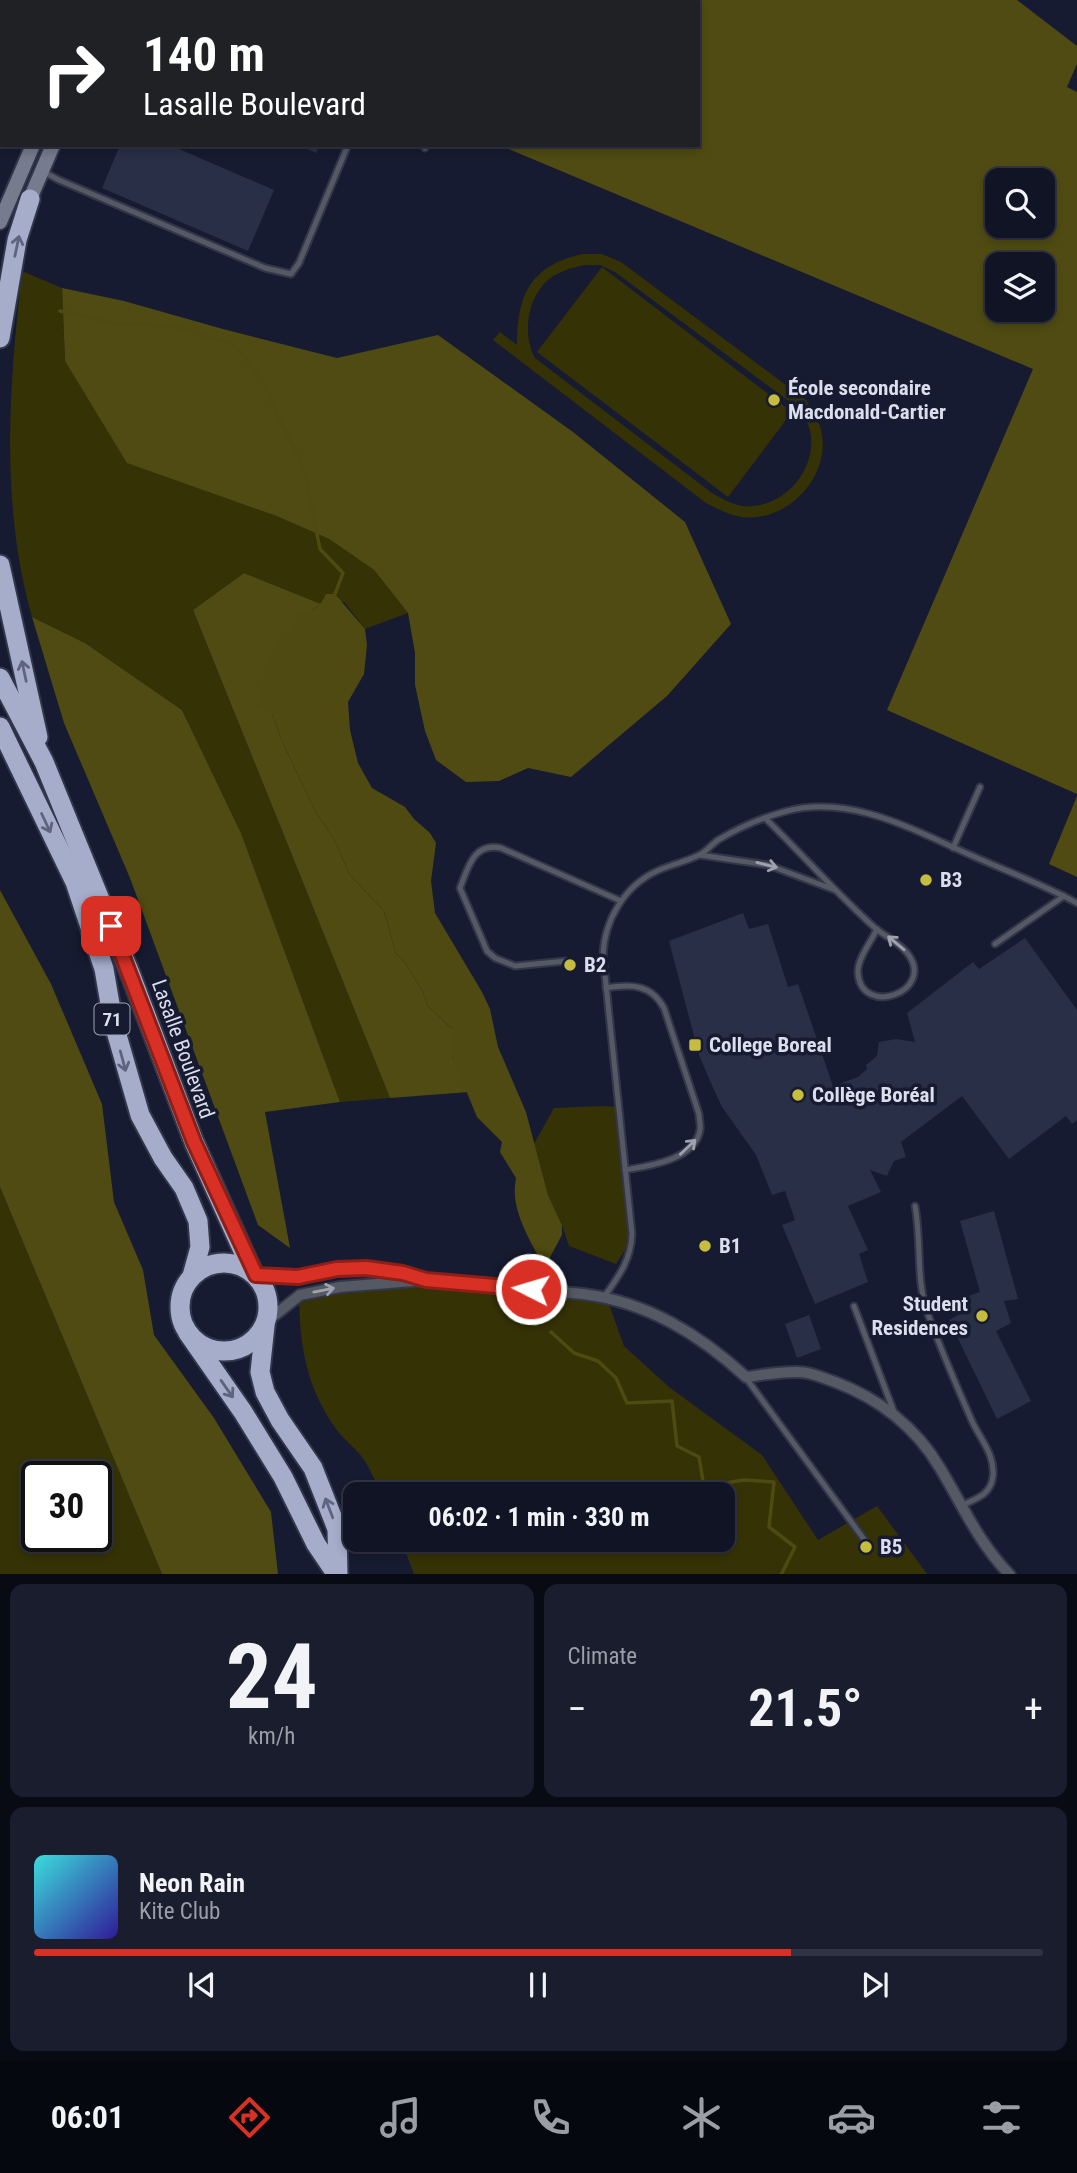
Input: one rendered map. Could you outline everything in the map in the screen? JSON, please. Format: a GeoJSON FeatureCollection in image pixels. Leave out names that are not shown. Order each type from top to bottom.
{"type":"FeatureCollection","features":[{"type":"Feature","properties":{"kind":"highway"},"geometry":{"type":"LineString","coordinates":[[0,338],[17,240],[30,199]]}},
{"type":"Feature","properties":{"kind":"highway"},"geometry":{"type":"LineString","coordinates":[[0,565],[44,762]]}},
{"type":"Feature","properties":{"kind":"highway"},"geometry":{"type":"LineString","coordinates":[[0,678],[44,762]]}},
{"type":"Feature","properties":{"kind":"highway","name":"71"},"geometry":{"type":"LineString","coordinates":[[0,727],[75,882],[104,969],[118,1043],[139,1115],[163,1158],[184,1188],[198,1221],[200,1247],[192,1276]]}},
{"type":"Feature","properties":{"kind":"highway","name":"Lasalle Boulevard"},"geometry":{"type":"LineString","coordinates":[[44,762],[131,972],[194,1142],[254,1274]]}},
{"type":"Feature","properties":{"kind":"highway"},"geometry":{"type":"LineString","coordinates":[[216,1263],[242,1266],[254,1274],[268,1297],[269,1310],[260,1372],[265,1392],[280,1420],[313,1468],[337,1529],[337,1574],[316,1544],[283,1477],[250,1423],[182,1322],[179,1310],[185,1286],[192,1276],[203,1268],[216,1263]]}},
{"type":"Feature","properties":{"kind":"highway"},"geometry":{"type":"LineString","coordinates":[[188,1333],[197,1343],[208,1349],[235,1351],[257,1337],[265,1324]]}},
{"type":"Feature","properties":{"kind":"main road"},"geometry":{"type":"LineString","coordinates":[[0,222],[32,147]]}},
{"type":"Feature","properties":{"kind":"main road"},"geometry":{"type":"LineString","coordinates":[[30,199],[52,147]]}},
{"type":"Feature","properties":{"kind":"street"},"geometry":{"type":"LineString","coordinates":[[254,1274],[298,1277],[337,1269],[366,1268],[403,1273],[426,1280]]}},
{"type":"Feature","properties":{"kind":"street"},"geometry":{"type":"LineString","coordinates":[[265,1324],[300,1295],[340,1287],[426,1280],[604,1297],[632,1305],[689,1332],[746,1377],[799,1372],[813,1374],[861,1392],[895,1415],[940,1466],[960,1506],[984,1544],[1010,1574]]}},
{"type":"Feature","properties":{"kind":"lane"},"geometry":{"type":"LineString","coordinates":[[42,171],[265,268],[291,274],[299,263],[347,147]]}},
{"type":"Feature","properties":{"kind":"lane"},"geometry":{"type":"LineString","coordinates":[[953,848],[980,787]]}},
{"type":"Feature","properties":{"kind":"lane"},"geometry":{"type":"LineString","coordinates":[[604,1297],[625,1268],[632,1247],[603,944],[610,920],[621,901],[654,872],[700,855],[718,840],[765,818],[807,807],[850,809],[887,819],[1077,903]]}},
{"type":"Feature","properties":{"kind":"lane"},"geometry":{"type":"LineString","coordinates":[[765,818],[877,929],[901,945],[914,965],[912,979],[905,990],[892,997],[869,993],[861,984],[858,973],[860,961],[877,929]]}},
{"type":"Feature","properties":{"kind":"lane"},"geometry":{"type":"LineString","coordinates":[[566,961],[515,966],[504,964],[487,951],[460,888],[473,856],[480,849],[492,846],[501,848],[621,901]]}},
{"type":"Feature","properties":{"kind":"lane"},"geometry":{"type":"LineString","coordinates":[[700,855],[768,865],[838,891]]}},
{"type":"Feature","properties":{"kind":"lane"},"geometry":{"type":"LineString","coordinates":[[995,944],[1064,896]]}},
{"type":"Feature","properties":{"kind":"lane"},"geometry":{"type":"LineString","coordinates":[[606,988],[637,986],[651,991],[659,999],[699,1114],[700,1131],[690,1150],[681,1155],[625,1170]]}},
{"type":"Feature","properties":{"kind":"lane"},"geometry":{"type":"LineString","coordinates":[[915,1206],[922,1299],[974,1424],[989,1450],[993,1466],[993,1476],[986,1493],[981,1498],[960,1506]]}},
{"type":"Feature","properties":{"kind":"lane"},"geometry":{"type":"LineString","coordinates":[[854,1306],[895,1415]]}},
{"type":"Feature","properties":{"kind":"lane"},"geometry":{"type":"LineString","coordinates":[[746,1377],[866,1542]]}},
{"type":"Feature","properties":{"kind":"shaded area"},"geometry":{"type":"Polygon","coordinates":[[[700,0],[1017,0],[1077,46],[1077,64],[1067,87],[1077,92],[1077,794],[887,710],[1033,369],[504,147],[700,147],[700,0]]]}},
{"type":"Feature","properties":{"kind":"shaded area"},"geometry":{"type":"Polygon","coordinates":[[[582,254],[602,254],[621,262],[806,400],[820,425],[822,451],[819,467],[801,495],[774,513],[758,517],[736,516],[706,503],[493,340],[500,332],[517,345],[520,311],[530,285],[550,266],[582,254]],[[584,265],[565,270],[549,279],[540,289],[532,305],[528,323],[529,341],[535,358],[723,499],[742,506],[756,506],[781,496],[792,487],[801,477],[810,452],[810,430],[798,408],[615,272],[600,265],[584,265]]]}},
{"type":"Feature","properties":{"kind":"shaded area"},"geometry":{"type":"Polygon","coordinates":[[[602,267],[792,412],[728,497],[537,352],[602,267]]]}},
{"type":"Feature","properties":{"kind":"shaded area"},"geometry":{"type":"Polygon","coordinates":[[[22,271],[62,288],[65,361],[274,515],[329,539],[374,570],[408,613],[365,629],[344,602],[321,604],[244,573],[193,610],[390,1098],[340,1102],[241,833],[182,710],[85,643],[32,617],[15,531],[11,488],[11,401],[22,271]]]}},
{"type":"Feature","properties":{"kind":"shaded area"},"geometry":{"type":"Polygon","coordinates":[[[62,288],[124,301],[337,358],[438,335],[573,432],[685,522],[731,624],[667,696],[571,777],[528,768],[499,781],[466,782],[436,760],[425,731],[415,685],[415,653],[408,613],[374,570],[329,539],[274,515],[127,463],[65,361],[62,288]]]}},
{"type":"Feature","properties":{"kind":"shaded area"},"geometry":{"type":"Polygon","coordinates":[[[244,573],[321,604],[311,611],[272,714],[315,811],[335,841],[349,874],[384,911],[396,954],[404,961],[423,992],[427,1005],[452,1029],[452,1056],[469,1092],[390,1098],[193,610],[244,573]]]}},
{"type":"Feature","properties":{"kind":"shaded area"},"geometry":{"type":"Polygon","coordinates":[[[326,594],[335,594],[365,629],[367,645],[364,674],[348,702],[350,730],[358,763],[372,788],[405,807],[436,843],[431,881],[435,913],[490,1009],[498,1047],[526,1112],[548,1195],[562,1225],[562,1235],[549,1259],[540,1260],[525,1231],[515,1200],[516,1178],[500,1152],[502,1142],[477,1117],[452,1056],[452,1029],[427,1005],[423,992],[404,961],[396,954],[384,911],[349,874],[335,841],[315,811],[272,714],[259,705],[268,660],[274,647],[294,629],[300,613],[316,608],[326,594]]]}},
{"type":"Feature","properties":{"kind":"shaded area"},"geometry":{"type":"Polygon","coordinates":[[[32,617],[85,643],[182,710],[241,833],[340,1102],[265,1112],[290,1248],[258,1225],[130,878],[64,723],[32,617]]]}},
{"type":"Feature","properties":{"kind":"shaded area"},"geometry":{"type":"Polygon","coordinates":[[[1077,796],[1077,877],[1049,864],[1077,796]]]}},
{"type":"Feature","properties":{"kind":"shaded area"},"geometry":{"type":"Polygon","coordinates":[[[0,890],[51,984],[102,1104],[114,1202],[143,1270],[154,1335],[214,1418],[271,1512],[278,1574],[162,1574],[0,1187],[0,890]]]}},
{"type":"Feature","properties":{"kind":"shaded area"},"geometry":{"type":"Polygon","coordinates":[[[618,1107],[632,1239],[616,1264],[569,1246],[548,1195],[534,1144],[554,1108],[618,1107]]]}},
{"type":"Feature","properties":{"kind":"shaded area"},"geometry":{"type":"Polygon","coordinates":[[[0,1187],[162,1574],[0,1574],[0,1187]]]}},
{"type":"Feature","properties":{"kind":"shaded area"},"geometry":{"type":"Polygon","coordinates":[[[381,1279],[606,1296],[624,1346],[669,1387],[762,1455],[818,1540],[877,1506],[927,1574],[414,1574],[406,1552],[735,1552],[735,1482],[376,1482],[365,1461],[336,1429],[311,1382],[303,1350],[299,1297],[381,1279]]]}},
{"type":"Feature","properties":{"kind":"building"},"geometry":{"type":"Polygon","coordinates":[[[119,147],[180,147],[179,149],[274,190],[248,251],[102,188],[119,147]]]}},
{"type":"Feature","properties":{"kind":"building"},"geometry":{"type":"Polygon","coordinates":[[[302,147],[319,147],[316,153],[302,147]]]}},
{"type":"Feature","properties":{"kind":"building"},"geometry":{"type":"Polygon","coordinates":[[[743,913],[749,929],[768,924],[788,987],[798,984],[833,1086],[858,1077],[867,1069],[866,1065],[877,1056],[879,1042],[896,1039],[915,1042],[907,1013],[973,962],[979,969],[1025,938],[1077,1010],[1077,1120],[1072,1124],[1066,1116],[1009,1159],[962,1096],[901,1142],[906,1157],[894,1161],[887,1176],[870,1170],[881,1192],[848,1206],[868,1250],[859,1254],[868,1282],[815,1304],[782,1225],[795,1220],[785,1191],[772,1195],[756,1155],[722,1107],[699,1055],[669,941],[743,913]]]}},
{"type":"Feature","properties":{"kind":"building","name":"Student Residences"},"geometry":{"type":"Polygon","coordinates":[[[994,1211],[1018,1299],[1004,1301],[1011,1323],[996,1331],[1031,1401],[997,1419],[949,1320],[971,1308],[968,1296],[980,1292],[960,1221],[994,1211]]]}},
{"type":"Feature","properties":{"kind":"building"},"geometry":{"type":"Polygon","coordinates":[[[809,1315],[821,1349],[797,1358],[785,1324],[809,1315]]]}},
{"type":"Feature","properties":{"kind":"waterway"},"geometry":{"type":"LineString","coordinates":[[60,311],[110,323],[175,326],[235,345],[265,385],[305,474],[320,549],[343,573],[335,594]]}},
{"type":"Feature","properties":{"kind":"waterway"},"geometry":{"type":"LineString","coordinates":[[551,1332],[574,1353],[598,1361],[616,1378],[627,1403],[672,1401],[677,1446],[699,1457],[704,1487],[743,1480],[774,1482],[769,1527],[795,1547],[782,1574]]}},
{"type":"Feature","properties":{"kind":"place","name":"École secondaire Macdonald-Cartier"},"geometry":{"type":"Point","coordinates":[774,400]}},
{"type":"Feature","properties":{"kind":"place","name":"B3"},"geometry":{"type":"Point","coordinates":[926,880]}},
{"type":"Feature","properties":{"kind":"place","name":"B2"},"geometry":{"type":"Point","coordinates":[570,965]}},
{"type":"Feature","properties":{"kind":"place","name":"College Boreal"},"geometry":{"type":"Point","coordinates":[695,1045]}},
{"type":"Feature","properties":{"kind":"place","name":"Collège Boréal"},"geometry":{"type":"Point","coordinates":[798,1095]}},
{"type":"Feature","properties":{"kind":"place","name":"B1"},"geometry":{"type":"Point","coordinates":[705,1246]}},
{"type":"Feature","properties":{"kind":"place","name":"Student Residences"},"geometry":{"type":"Point","coordinates":[982,1316]}},
{"type":"Feature","properties":{"kind":"place","name":"B5"},"geometry":{"type":"Point","coordinates":[866,1547]}},
{"type":"Feature","properties":{"kind":"route"},"geometry":{"type":"LineString","coordinates":[[111,926],[131,972],[194,1142],[253,1273],[298,1277],[337,1269],[366,1268],[403,1273],[426,1280],[531,1289]]}}]}
